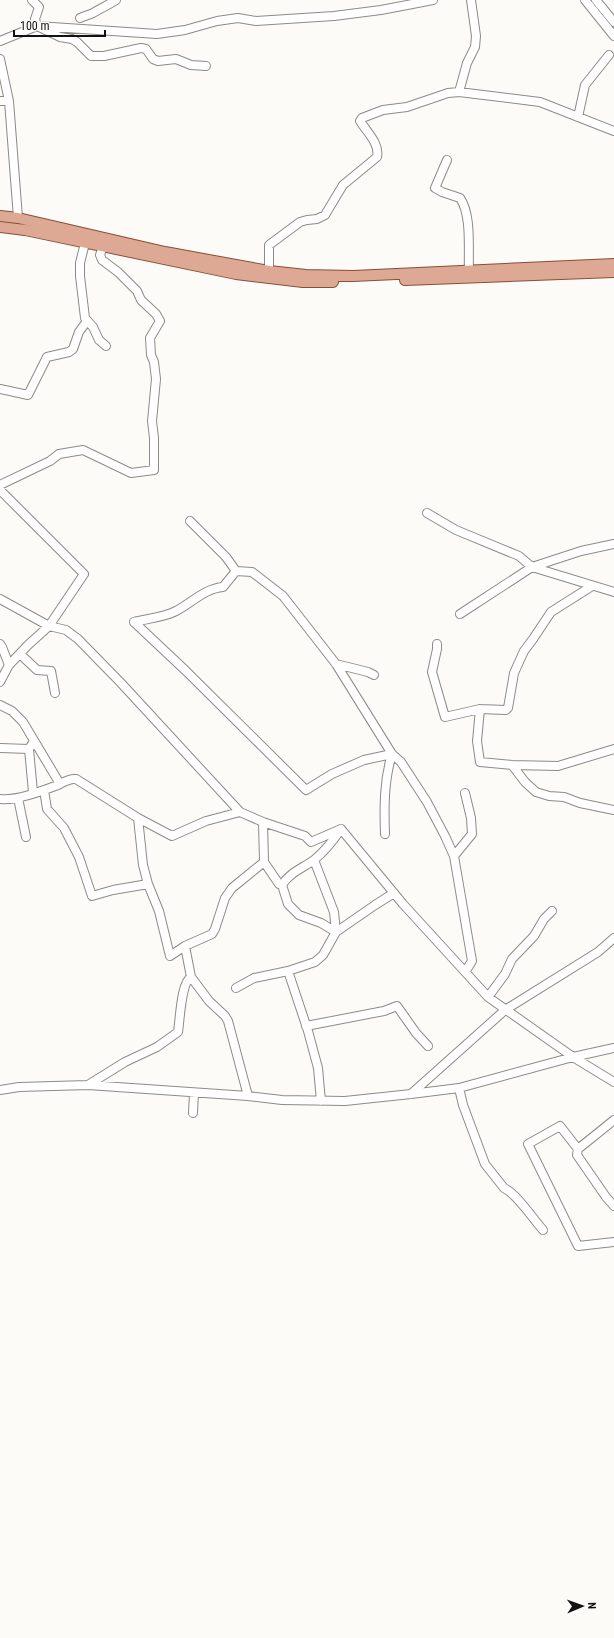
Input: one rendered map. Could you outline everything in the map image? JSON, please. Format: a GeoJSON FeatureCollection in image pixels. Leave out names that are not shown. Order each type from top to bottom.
{"type":"FeatureCollection","features":[{"type":"Feature","properties":{"kind":"main road"},"geometry":{"type":"LineString","coordinates":[[0,216],[18,218],[166,252],[269,271],[306,275],[353,276],[614,264]]}},
{"type":"Feature","properties":{"kind":"main road"},"geometry":{"type":"LineString","coordinates":[[0,227],[25,230],[236,274],[303,282],[360,282],[614,272]]}},
{"type":"Feature","properties":{"kind":"street"},"geometry":{"type":"LineString","coordinates":[[32,0],[39,7],[35,19],[37,26],[60,37],[72,39],[91,56],[104,56],[146,48],[153,59],[158,61],[176,59],[191,65],[206,66]]}},
{"type":"Feature","properties":{"kind":"street"},"geometry":{"type":"LineString","coordinates":[[80,18],[93,13],[96,10],[104,8],[116,0]]}},
{"type":"Feature","properties":{"kind":"street"},"geometry":{"type":"LineString","coordinates":[[0,41],[37,26],[157,34],[185,30],[217,21],[238,18],[256,21],[334,16],[434,0]]}},
{"type":"Feature","properties":{"kind":"street"},"geometry":{"type":"LineString","coordinates":[[459,92],[467,63],[475,47],[476,36],[471,0]]}},
{"type":"Feature","properties":{"kind":"street"},"geometry":{"type":"LineString","coordinates":[[585,0],[614,36]]}},
{"type":"Feature","properties":{"kind":"street"},"geometry":{"type":"LineString","coordinates":[[596,0],[614,22]]}},
{"type":"Feature","properties":{"kind":"street"},"geometry":{"type":"LineString","coordinates":[[578,116],[585,85],[609,55]]}},
{"type":"Feature","properties":{"kind":"street"},"geometry":{"type":"LineString","coordinates":[[0,59],[9,101],[18,218]]}},
{"type":"Feature","properties":{"kind":"street"},"geometry":{"type":"LineString","coordinates":[[269,271],[269,244],[300,222],[317,220],[325,215],[343,185],[377,157],[377,146],[360,121],[361,119],[383,110],[407,107],[448,93],[459,92],[540,102],[614,131]]}},
{"type":"Feature","properties":{"kind":"street"},"geometry":{"type":"LineString","coordinates":[[0,101],[9,101]]}},
{"type":"Feature","properties":{"kind":"street"},"geometry":{"type":"LineString","coordinates":[[448,160],[435,188],[460,198],[464,204],[467,219],[469,270]]}},
{"type":"Feature","properties":{"kind":"street"},"geometry":{"type":"LineString","coordinates":[[85,243],[80,263],[80,276],[87,320],[93,327],[99,340],[106,346]]}},
{"type":"Feature","properties":{"kind":"street"},"geometry":{"type":"LineString","coordinates":[[0,485],[50,461],[59,454],[83,450],[131,473],[154,470],[154,438],[152,421],[156,379],[154,362],[151,355],[150,338],[160,321],[156,314],[141,300],[137,291],[118,272],[102,260],[100,254],[103,246]]}},
{"type":"Feature","properties":{"kind":"street"},"geometry":{"type":"LineString","coordinates":[[0,389],[28,395],[47,357],[69,352],[73,349],[79,332],[87,320]]}},
{"type":"Feature","properties":{"kind":"street"},"geometry":{"type":"LineString","coordinates":[[0,490],[84,574],[49,626],[9,665],[0,682]]}},
{"type":"Feature","properties":{"kind":"street"},"geometry":{"type":"LineString","coordinates":[[427,512],[456,530],[519,556],[532,567],[566,576],[592,586],[614,592]]}},
{"type":"Feature","properties":{"kind":"street"},"geometry":{"type":"LineString","coordinates":[[190,521],[226,558],[236,571],[252,572],[283,596],[336,664],[392,754],[401,762],[427,802],[454,856],[472,961],[465,972]]}},
{"type":"Feature","properties":{"kind":"street"},"geometry":{"type":"LineString","coordinates":[[460,614],[532,567],[581,551],[614,544]]}},
{"type":"Feature","properties":{"kind":"street"},"geometry":{"type":"LineString","coordinates":[[236,571],[223,587],[218,587],[194,599],[175,612],[134,622],[186,671],[306,790],[332,774],[364,760],[392,754]]}},
{"type":"Feature","properties":{"kind":"street"},"geometry":{"type":"LineString","coordinates":[[437,644],[438,649],[432,672],[445,717],[480,709],[506,710],[508,708],[514,673],[524,651],[551,612],[592,586]]}},
{"type":"Feature","properties":{"kind":"street"},"geometry":{"type":"LineString","coordinates":[[0,599],[49,626],[66,630],[78,639],[122,683],[240,812],[263,822],[305,836],[311,842],[340,829]]}},
{"type":"Feature","properties":{"kind":"street"},"geometry":{"type":"LineString","coordinates":[[0,644],[9,665]]}},
{"type":"Feature","properties":{"kind":"street"},"geometry":{"type":"LineString","coordinates":[[20,654],[37,670],[51,671],[55,692]]}},
{"type":"Feature","properties":{"kind":"street"},"geometry":{"type":"LineString","coordinates":[[336,664],[368,672],[374,675]]}},
{"type":"Feature","properties":{"kind":"street"},"geometry":{"type":"LineString","coordinates":[[0,666],[9,665]]}},
{"type":"Feature","properties":{"kind":"street"},"geometry":{"type":"LineString","coordinates":[[0,705],[12,711],[23,722],[60,784]]}},
{"type":"Feature","properties":{"kind":"street"},"geometry":{"type":"LineString","coordinates":[[480,709],[477,741],[480,762],[512,765],[558,766],[614,748]]}},
{"type":"Feature","properties":{"kind":"street"},"geometry":{"type":"LineString","coordinates":[[33,792],[29,749],[34,741]]}},
{"type":"Feature","properties":{"kind":"street"},"geometry":{"type":"LineString","coordinates":[[0,748],[29,749]]}},
{"type":"Feature","properties":{"kind":"street"},"geometry":{"type":"LineString","coordinates":[[385,834],[384,795],[387,769],[392,754]]}},
{"type":"Feature","properties":{"kind":"street"},"geometry":{"type":"LineString","coordinates":[[512,765],[525,782],[536,792],[549,796],[564,797],[580,803],[614,810]]}},
{"type":"Feature","properties":{"kind":"street"},"geometry":{"type":"LineString","coordinates":[[0,799],[11,800],[76,778],[169,836],[174,836],[206,821],[240,812]]}},
{"type":"Feature","properties":{"kind":"street"},"geometry":{"type":"LineString","coordinates":[[44,790],[47,809],[64,828],[79,857],[92,896],[112,890],[148,884]]}},
{"type":"Feature","properties":{"kind":"street"},"geometry":{"type":"LineString","coordinates":[[454,856],[472,834],[471,818],[465,792]]}},
{"type":"Feature","properties":{"kind":"street"},"geometry":{"type":"LineString","coordinates":[[18,798],[26,837]]}},
{"type":"Feature","properties":{"kind":"street"},"geometry":{"type":"LineString","coordinates":[[138,818],[143,865],[148,884],[159,911],[169,955],[172,955],[185,946],[212,934],[225,898],[232,888],[264,862]]}},
{"type":"Feature","properties":{"kind":"street"},"geometry":{"type":"LineString","coordinates":[[263,822],[264,862],[282,885],[288,904],[299,915],[321,923],[336,932]]}},
{"type":"Feature","properties":{"kind":"street"},"geometry":{"type":"LineString","coordinates":[[282,885],[286,879],[314,860],[329,845],[340,829]]}},
{"type":"Feature","properties":{"kind":"street"},"geometry":{"type":"LineString","coordinates":[[340,829],[394,893],[488,997],[573,1057],[614,1082]]}},
{"type":"Feature","properties":{"kind":"street"},"geometry":{"type":"LineString","coordinates":[[314,860],[334,912],[336,932]]}},
{"type":"Feature","properties":{"kind":"street"},"geometry":{"type":"LineString","coordinates":[[236,988],[254,978],[288,971],[315,962],[323,955],[336,932],[394,893]]}},
{"type":"Feature","properties":{"kind":"street"},"geometry":{"type":"LineString","coordinates":[[488,997],[505,974],[512,959],[534,936],[544,919],[552,911]]}},
{"type":"Feature","properties":{"kind":"street"},"geometry":{"type":"LineString","coordinates":[[411,1094],[505,1010],[594,954],[614,938]]}},
{"type":"Feature","properties":{"kind":"street"},"geometry":{"type":"LineString","coordinates":[[185,946],[191,977],[209,1001],[225,1016],[228,1021],[248,1096]]}},
{"type":"Feature","properties":{"kind":"street"},"geometry":{"type":"LineString","coordinates":[[288,971],[318,1068],[321,1101]]}},
{"type":"Feature","properties":{"kind":"street"},"geometry":{"type":"LineString","coordinates":[[88,1085],[125,1062],[157,1047],[178,1032],[184,986],[187,979],[191,977]]}},
{"type":"Feature","properties":{"kind":"street"},"geometry":{"type":"LineString","coordinates":[[306,1026],[384,1011],[397,1006],[416,1033],[428,1046]]}},
{"type":"Feature","properties":{"kind":"street"},"geometry":{"type":"LineString","coordinates":[[0,1090],[25,1087],[88,1085],[248,1096],[282,1100],[345,1101],[459,1088],[573,1057],[614,1048]]}},
{"type":"Feature","properties":{"kind":"street"},"geometry":{"type":"LineString","coordinates":[[459,1088],[463,1105],[485,1164],[504,1188],[508,1190],[543,1230]]}},
{"type":"Feature","properties":{"kind":"street"},"geometry":{"type":"LineString","coordinates":[[193,1113],[194,1093]]}},
{"type":"Feature","properties":{"kind":"street"},"geometry":{"type":"LineString","coordinates":[[614,1120],[578,1149],[577,1155],[614,1206]]}},
{"type":"Feature","properties":{"kind":"street"},"geometry":{"type":"LineString","coordinates":[[578,1149],[560,1126],[528,1144],[578,1246],[614,1242]]}}]}
